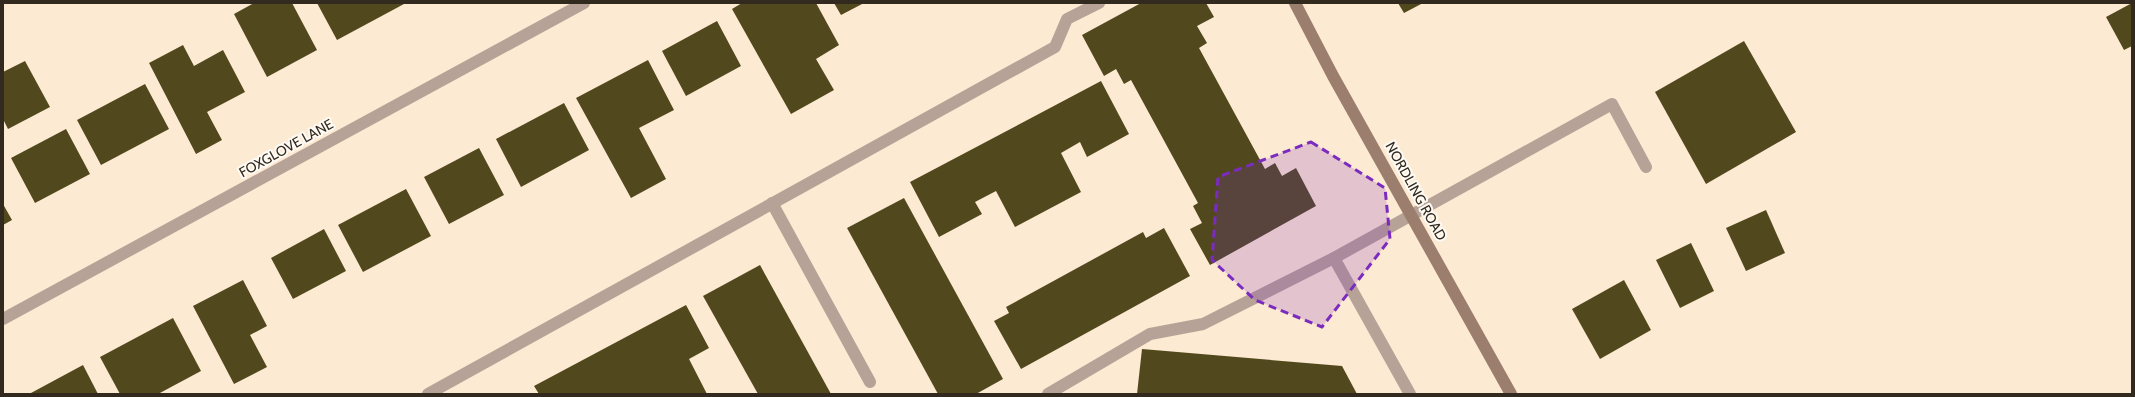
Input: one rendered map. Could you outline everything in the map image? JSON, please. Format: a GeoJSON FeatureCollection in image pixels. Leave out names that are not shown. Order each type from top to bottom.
{"type":"FeatureCollection","features":[{"type":"Feature","properties":{"kind":"street","name":"FOXGLOVE LANE"},"geometry":{"type":"LineString","coordinates":[[3,319],[584,3]]}},
{"type":"Feature","properties":{"kind":"street"},"geometry":{"type":"LineString","coordinates":[[428,394],[1055,47],[1067,19],[1099,3]]}},
{"type":"Feature","properties":{"kind":"street","name":"NORDLING ROAD"},"geometry":{"type":"LineString","coordinates":[[1295,3],[1333,76],[1511,394]]}},
{"type":"Feature","properties":{"kind":"street"},"geometry":{"type":"LineString","coordinates":[[1048,394],[1150,334],[1203,324],[1334,258],[1612,104],[1646,166]]}},
{"type":"Feature","properties":{"kind":"street"},"geometry":{"type":"LineString","coordinates":[[772,203],[870,382]]}},
{"type":"Feature","properties":{"kind":"street"},"geometry":{"type":"LineString","coordinates":[[1334,258],[1410,394]]}},
{"type":"Feature","properties":{"kind":"highlighted area"},"geometry":{"type":"Polygon","coordinates":[[[1311,142],[1385,188],[1390,239],[1322,327],[1255,300],[1212,260],[1218,177],[1311,142]]]}},
{"type":"Feature","properties":{"kind":"building"},"geometry":{"type":"Polygon","coordinates":[[[254,3],[292,3],[317,50],[267,77],[234,14],[254,3]]]}},
{"type":"Feature","properties":{"kind":"building"},"geometry":{"type":"Polygon","coordinates":[[[317,3],[403,3],[404,4],[337,40],[317,3]]]}},
{"type":"Feature","properties":{"kind":"building"},"geometry":{"type":"Polygon","coordinates":[[[742,3],[816,3],[839,45],[816,59],[834,90],[791,114],[732,9],[742,3]]]}},
{"type":"Feature","properties":{"kind":"building"},"geometry":{"type":"Polygon","coordinates":[[[834,3],[864,3],[841,15],[834,3]]]}},
{"type":"Feature","properties":{"kind":"building"},"geometry":{"type":"Polygon","coordinates":[[[1141,3],[1206,3],[1214,17],[1197,26],[1207,43],[1199,48],[1265,169],[1275,163],[1282,176],[1296,168],[1316,206],[1210,265],[1190,229],[1202,223],[1193,206],[1198,203],[1131,80],[1124,84],[1116,69],[1104,76],[1082,35],[1141,3]]]}},
{"type":"Feature","properties":{"kind":"building"},"geometry":{"type":"Polygon","coordinates":[[[1398,3],[1423,3],[1404,13],[1398,3]]]}},
{"type":"Feature","properties":{"kind":"building"},"geometry":{"type":"Polygon","coordinates":[[[2132,3],[2132,46],[2124,50],[2106,17],[2132,3]]]}},
{"type":"Feature","properties":{"kind":"building"},"geometry":{"type":"Polygon","coordinates":[[[717,21],[741,66],[686,96],[662,51],[717,21]]]}},
{"type":"Feature","properties":{"kind":"building"},"geometry":{"type":"Polygon","coordinates":[[[1744,41],[1796,132],[1706,184],[1655,92],[1744,41]]]}},
{"type":"Feature","properties":{"kind":"building"},"geometry":{"type":"Polygon","coordinates":[[[183,45],[194,66],[223,50],[245,92],[207,112],[222,140],[196,154],[149,63],[183,45]]]}},
{"type":"Feature","properties":{"kind":"building"},"geometry":{"type":"Polygon","coordinates":[[[648,60],[674,110],[639,128],[666,179],[631,198],[576,98],[648,60]]]}},
{"type":"Feature","properties":{"kind":"building"},"geometry":{"type":"Polygon","coordinates":[[[25,61],[50,107],[8,129],[3,119],[3,72],[25,61]]]}},
{"type":"Feature","properties":{"kind":"building"},"geometry":{"type":"Polygon","coordinates":[[[1101,81],[1129,134],[1087,157],[1080,142],[1061,153],[1081,192],[1015,227],[996,191],[975,202],[982,214],[939,237],[910,182],[1101,81]]]}},
{"type":"Feature","properties":{"kind":"building"},"geometry":{"type":"Polygon","coordinates":[[[145,84],[169,129],[101,165],[77,120],[145,84]]]}},
{"type":"Feature","properties":{"kind":"building"},"geometry":{"type":"Polygon","coordinates":[[[564,103],[589,150],[521,187],[496,139],[564,103]]]}},
{"type":"Feature","properties":{"kind":"building"},"geometry":{"type":"Polygon","coordinates":[[[66,129],[90,174],[35,203],[11,158],[66,129]]]}},
{"type":"Feature","properties":{"kind":"building"},"geometry":{"type":"Polygon","coordinates":[[[479,148],[504,195],[449,224],[424,177],[479,148]]]}},
{"type":"Feature","properties":{"kind":"building"},"geometry":{"type":"Polygon","coordinates":[[[406,189],[431,236],[363,272],[338,225],[406,189]]]}},
{"type":"Feature","properties":{"kind":"building"},"geometry":{"type":"Polygon","coordinates":[[[904,198],[1003,379],[976,394],[938,394],[847,228],[904,198]]]}},
{"type":"Feature","properties":{"kind":"building"},"geometry":{"type":"Polygon","coordinates":[[[3,204],[12,220],[3,225],[3,204]]]}},
{"type":"Feature","properties":{"kind":"building"},"geometry":{"type":"Polygon","coordinates":[[[1766,210],[1785,253],[1746,271],[1726,228],[1766,210]]]}},
{"type":"Feature","properties":{"kind":"building"},"geometry":{"type":"Polygon","coordinates":[[[1164,228],[1190,276],[1021,369],[994,321],[1009,313],[1006,307],[1143,232],[1146,238],[1164,228]]]}},
{"type":"Feature","properties":{"kind":"building"},"geometry":{"type":"Polygon","coordinates":[[[324,229],[346,271],[293,299],[271,258],[324,229]]]}},
{"type":"Feature","properties":{"kind":"building"},"geometry":{"type":"Polygon","coordinates":[[[1691,243],[1714,291],[1680,308],[1656,260],[1691,243]]]}},
{"type":"Feature","properties":{"kind":"building"},"geometry":{"type":"Polygon","coordinates":[[[760,265],[831,394],[758,394],[703,296],[760,265]]]}},
{"type":"Feature","properties":{"kind":"building"},"geometry":{"type":"Polygon","coordinates":[[[243,280],[267,326],[250,335],[267,367],[234,384],[193,306],[243,280]]]}},
{"type":"Feature","properties":{"kind":"building"},"geometry":{"type":"Polygon","coordinates":[[[1624,280],[1651,330],[1600,359],[1572,309],[1624,280]]]}},
{"type":"Feature","properties":{"kind":"building"},"geometry":{"type":"Polygon","coordinates":[[[686,305],[709,348],[689,359],[707,394],[539,394],[534,386],[686,305]]]}},
{"type":"Feature","properties":{"kind":"building"},"geometry":{"type":"Polygon","coordinates":[[[173,318],[201,371],[158,394],[120,394],[100,357],[173,318]]]}},
{"type":"Feature","properties":{"kind":"building"},"geometry":{"type":"Polygon","coordinates":[[[1142,349],[1342,366],[1357,394],[1137,394],[1142,349]]]}},
{"type":"Feature","properties":{"kind":"building"},"geometry":{"type":"Polygon","coordinates":[[[83,365],[98,394],[31,394],[31,393],[83,365]]]}}]}
